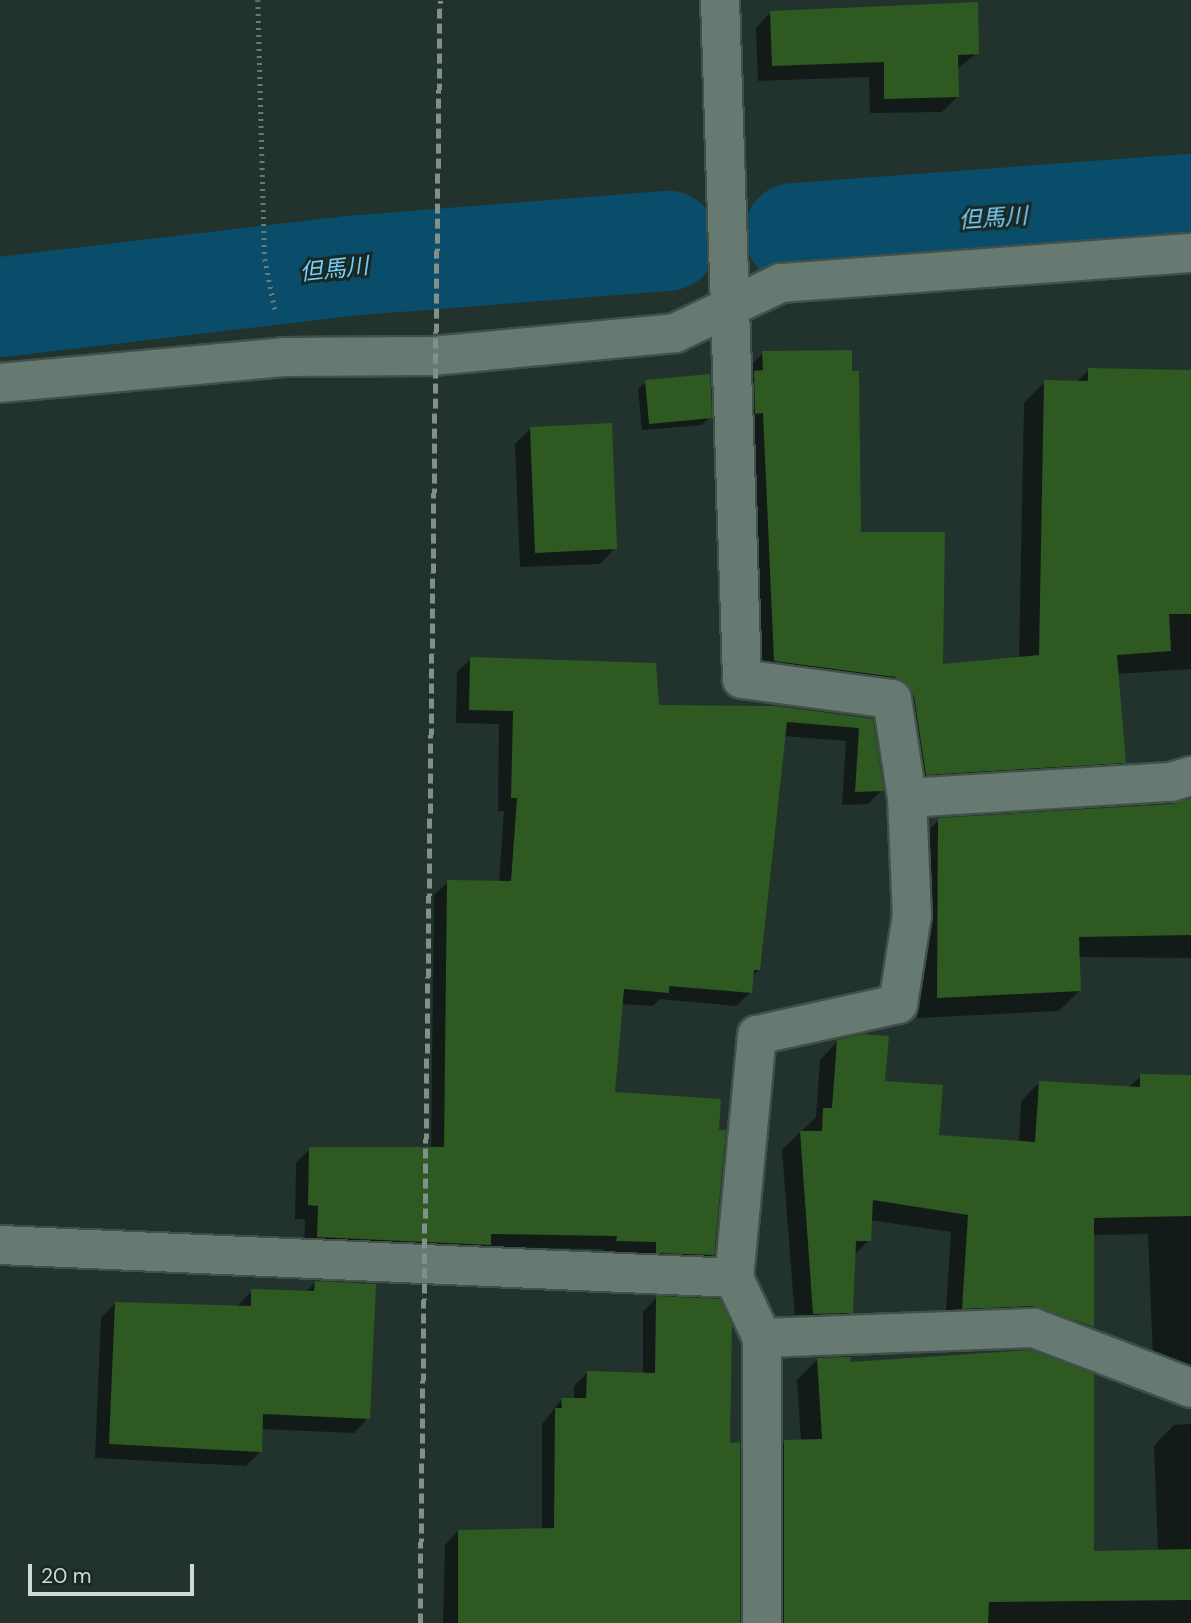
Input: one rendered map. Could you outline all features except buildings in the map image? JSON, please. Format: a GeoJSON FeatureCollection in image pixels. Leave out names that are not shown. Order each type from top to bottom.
{"type":"FeatureCollection","features":[{"type":"Feature","properties":{"kind":"street"},"geometry":{"type":"LineString","coordinates":[[719,0],[742,679],[794,689],[892,699],[908,798],[912,915],[898,1004],[757,1035],[734,1278],[762,1338],[762,1623]]}},
{"type":"Feature","properties":{"kind":"street"},"geometry":{"type":"LineString","coordinates":[[0,383],[284,358],[433,356],[676,333],[731,302],[780,282],[1191,253]]}},
{"type":"Feature","properties":{"kind":"street"},"geometry":{"type":"LineString","coordinates":[[908,798],[1171,782],[1191,776]]}},
{"type":"Feature","properties":{"kind":"street"},"geometry":{"type":"LineString","coordinates":[[0,1245],[734,1278]]}},
{"type":"Feature","properties":{"kind":"street"},"geometry":{"type":"LineString","coordinates":[[762,1338],[1034,1328],[1191,1388]]}},
{"type":"Feature","properties":{"kind":"path"},"geometry":{"type":"LineString","coordinates":[[258,0],[265,260],[284,358]]}},
{"type":"Feature","properties":{"kind":"waterway","name":"但馬川"},"geometry":{"type":"LineString","coordinates":[[794,233],[1191,204]]}},
{"type":"Feature","properties":{"kind":"waterway","name":"但馬川"},"geometry":{"type":"LineString","coordinates":[[0,307],[348,266],[668,241]]}},
{"type":"Feature","properties":{"kind":"railway"},"geometry":{"type":"LineString","coordinates":[[420,1623],[440,0]]}}]}
